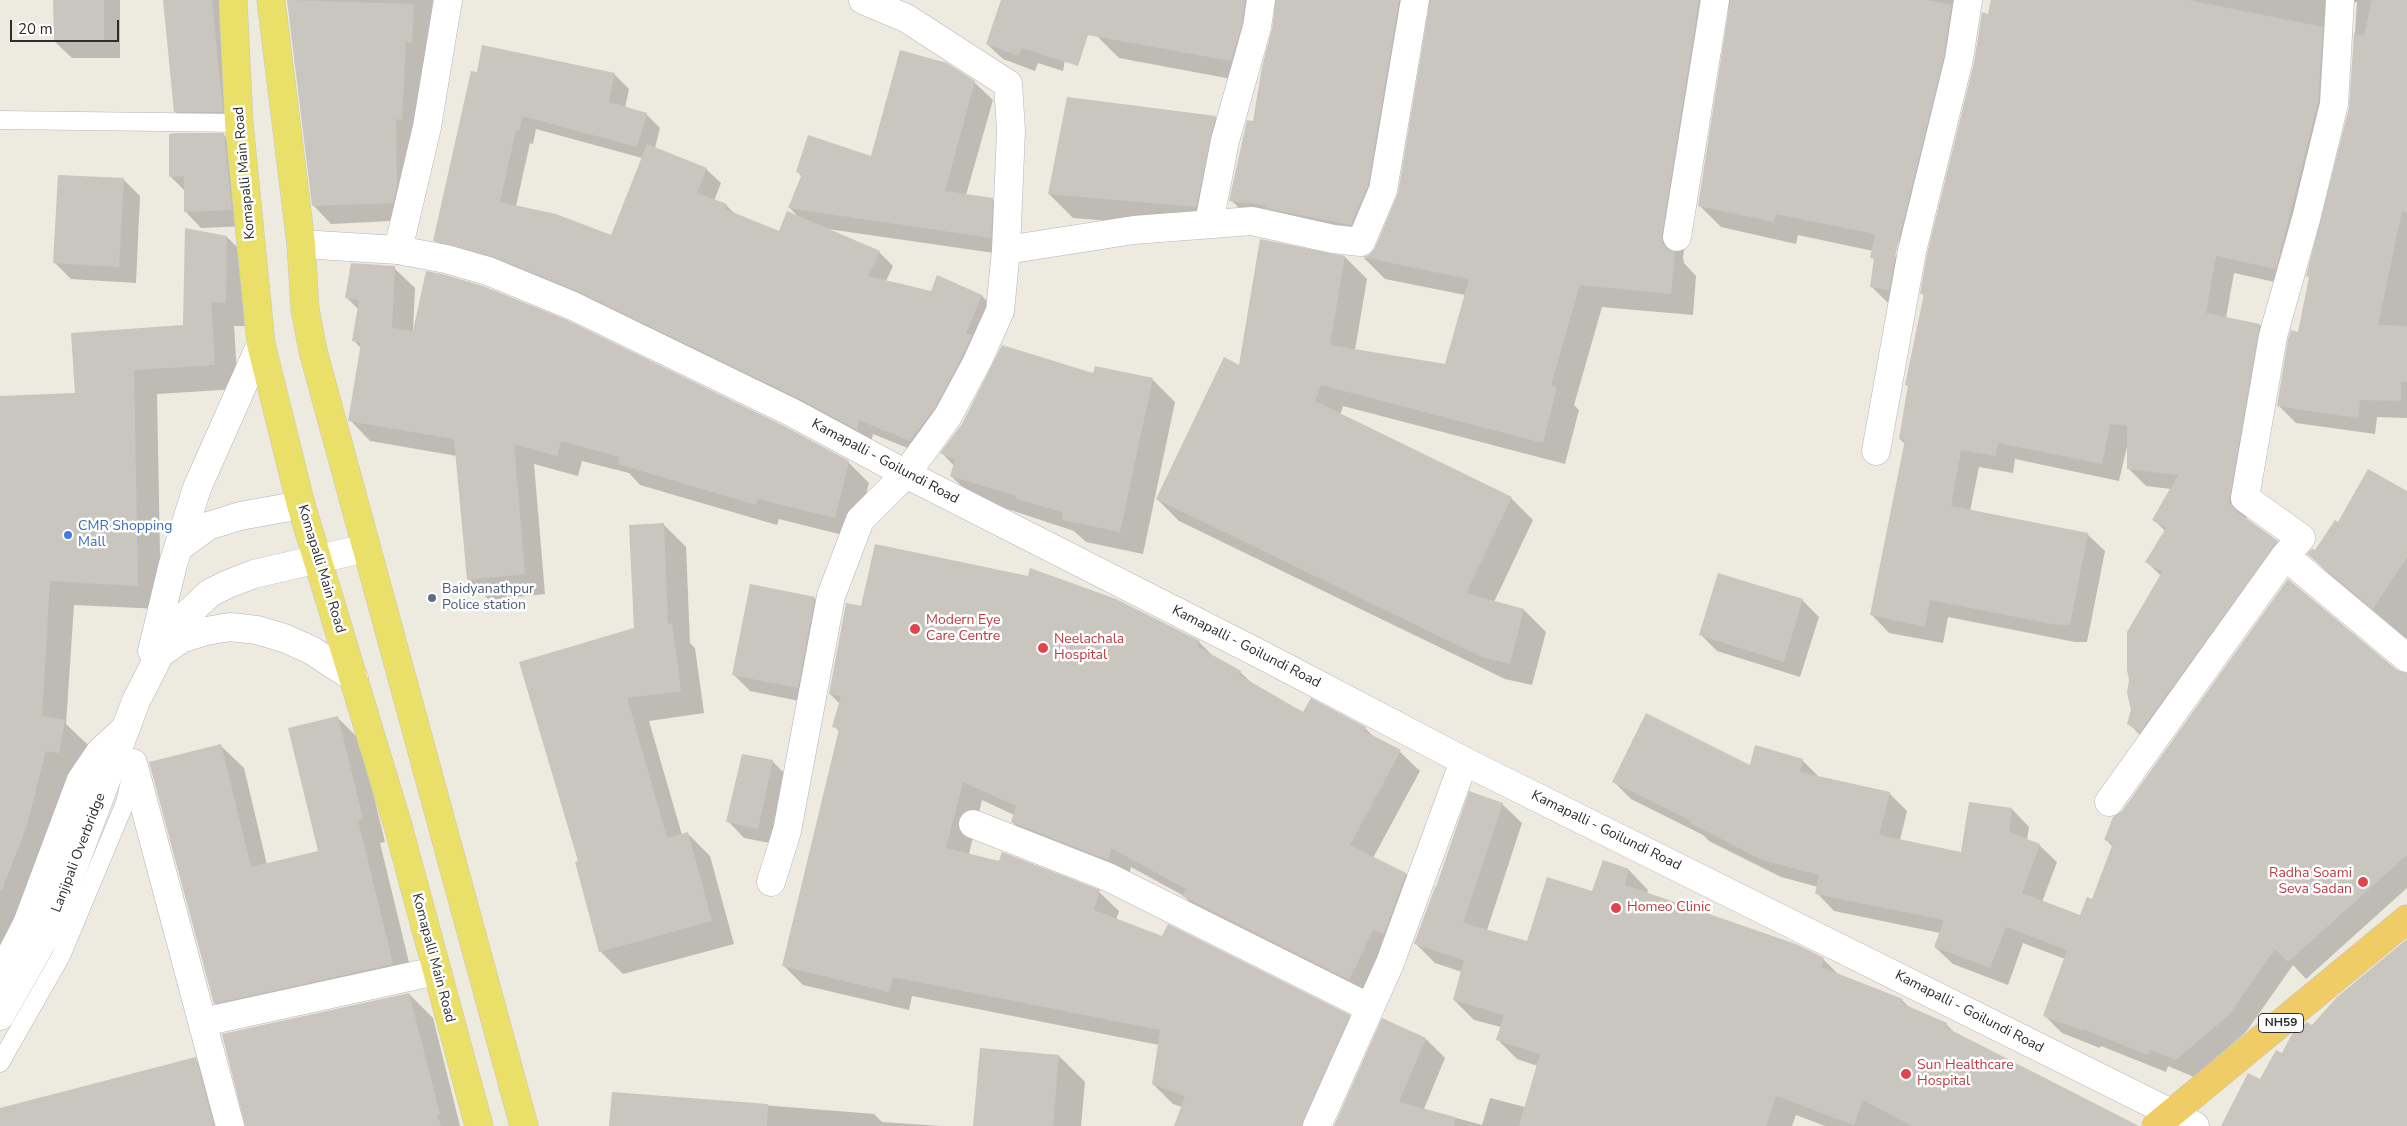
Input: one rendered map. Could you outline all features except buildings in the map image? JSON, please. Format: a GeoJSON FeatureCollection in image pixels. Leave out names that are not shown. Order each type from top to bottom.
{"type":"FeatureCollection","features":[{"type":"Feature","properties":{"kind":"highway","name":"NH59"},"geometry":{"type":"LineString","coordinates":[[2163,1119],[2407,919]]}},
{"type":"Feature","properties":{"kind":"main road","name":"Komapalli Main Road"},"geometry":{"type":"LineString","coordinates":[[233,0],[240,123],[261,344],[301,505],[398,826],[479,1126]]}},
{"type":"Feature","properties":{"kind":"main road"},"geometry":{"type":"LineString","coordinates":[[271,0],[301,244],[305,309],[313,351],[524,1126]]}},
{"type":"Feature","properties":{"kind":"street"},"geometry":{"type":"LineString","coordinates":[[398,250],[427,127],[448,0]]}},
{"type":"Feature","properties":{"kind":"street"},"geometry":{"type":"LineString","coordinates":[[771,882],[786,831],[832,596],[860,520],[906,474],[948,416],[978,362],[1000,311],[1006,250],[1011,131],[1008,84],[906,18],[863,0]]}},
{"type":"Feature","properties":{"kind":"street"},"geometry":{"type":"LineString","coordinates":[[1209,223],[1225,142],[1257,27],[1261,0]]}},
{"type":"Feature","properties":{"kind":"street"},"geometry":{"type":"LineString","coordinates":[[1006,250],[1134,230],[1252,221],[1333,239],[1361,242],[1383,190],[1415,0]]}},
{"type":"Feature","properties":{"kind":"street"},"geometry":{"type":"LineString","coordinates":[[1677,237],[1715,0]]}},
{"type":"Feature","properties":{"kind":"street"},"geometry":{"type":"LineString","coordinates":[[1876,450],[1912,251],[1959,58],[1968,0]]}},
{"type":"Feature","properties":{"kind":"street"},"geometry":{"type":"LineString","coordinates":[[2109,802],[2285,556],[2301,538],[2245,498],[2273,336],[2306,219],[2334,104],[2340,0]]}},
{"type":"Feature","properties":{"kind":"street","name":"Kamapalli - Goilundi Road"},"geometry":{"type":"LineString","coordinates":[[301,244],[398,250],[446,259],[488,271],[572,306],[742,388],[2163,1119],[2195,1126]]}},
{"type":"Feature","properties":{"kind":"street"},"geometry":{"type":"LineString","coordinates":[[144,684],[178,548],[197,488],[261,344]]}},
{"type":"Feature","properties":{"kind":"street"},"geometry":{"type":"LineString","coordinates":[[178,548],[208,526],[240,516],[301,505]]}},
{"type":"Feature","properties":{"kind":"street"},"geometry":{"type":"LineString","coordinates":[[144,684],[181,620],[210,593],[254,574],[366,548]]}},
{"type":"Feature","properties":{"kind":"street"},"geometry":{"type":"LineString","coordinates":[[2285,556],[2407,658]]}},
{"type":"Feature","properties":{"kind":"street"},"geometry":{"type":"LineString","coordinates":[[161,653],[180,639],[206,631],[230,627],[257,630],[284,638],[311,650],[354,678]]}},
{"type":"Feature","properties":{"kind":"street","name":"Lanjipali Overbridge"},"geometry":{"type":"LineString","coordinates":[[0,1016],[51,926],[144,684]]}},
{"type":"Feature","properties":{"kind":"street"},"geometry":{"type":"LineString","coordinates":[[0,976],[27,924],[81,780],[100,752],[126,728]]}},
{"type":"Feature","properties":{"kind":"street"},"geometry":{"type":"LineString","coordinates":[[1317,1126],[1390,963],[1464,761]]}},
{"type":"Feature","properties":{"kind":"street"},"geometry":{"type":"LineString","coordinates":[[134,763],[230,1126]]}},
{"type":"Feature","properties":{"kind":"street"},"geometry":{"type":"LineString","coordinates":[[973,824],[1108,877],[1370,1008]]}},
{"type":"Feature","properties":{"kind":"street"},"geometry":{"type":"LineString","coordinates":[[203,1022],[436,971]]}},
{"type":"Feature","properties":{"kind":"lane"},"geometry":{"type":"LineString","coordinates":[[0,120],[240,123]]}},
{"type":"Feature","properties":{"kind":"lane"},"geometry":{"type":"LineString","coordinates":[[0,1063],[60,956],[125,803],[134,763],[126,728]]}},
{"type":"Feature","properties":{"kind":"place","name":"CMR Shopping Mall"},"geometry":{"type":"Point","coordinates":[68,535]}},
{"type":"Feature","properties":{"kind":"place","name":"Baidyanathpur Police station"},"geometry":{"type":"Point","coordinates":[432,598]}},
{"type":"Feature","properties":{"kind":"place","name":"Modern Eye Care Centre"},"geometry":{"type":"Point","coordinates":[915,629]}},
{"type":"Feature","properties":{"kind":"place","name":"Neelachala Hospital"},"geometry":{"type":"Point","coordinates":[1043,648]}},
{"type":"Feature","properties":{"kind":"place","name":"Radha Soami Seva Sadan"},"geometry":{"type":"Point","coordinates":[2363,882]}},
{"type":"Feature","properties":{"kind":"place","name":"Homeo Clinic"},"geometry":{"type":"Point","coordinates":[1616,908]}},
{"type":"Feature","properties":{"kind":"place","name":"Sun Healthcare Hospital"},"geometry":{"type":"Point","coordinates":[1906,1074]}}]}
